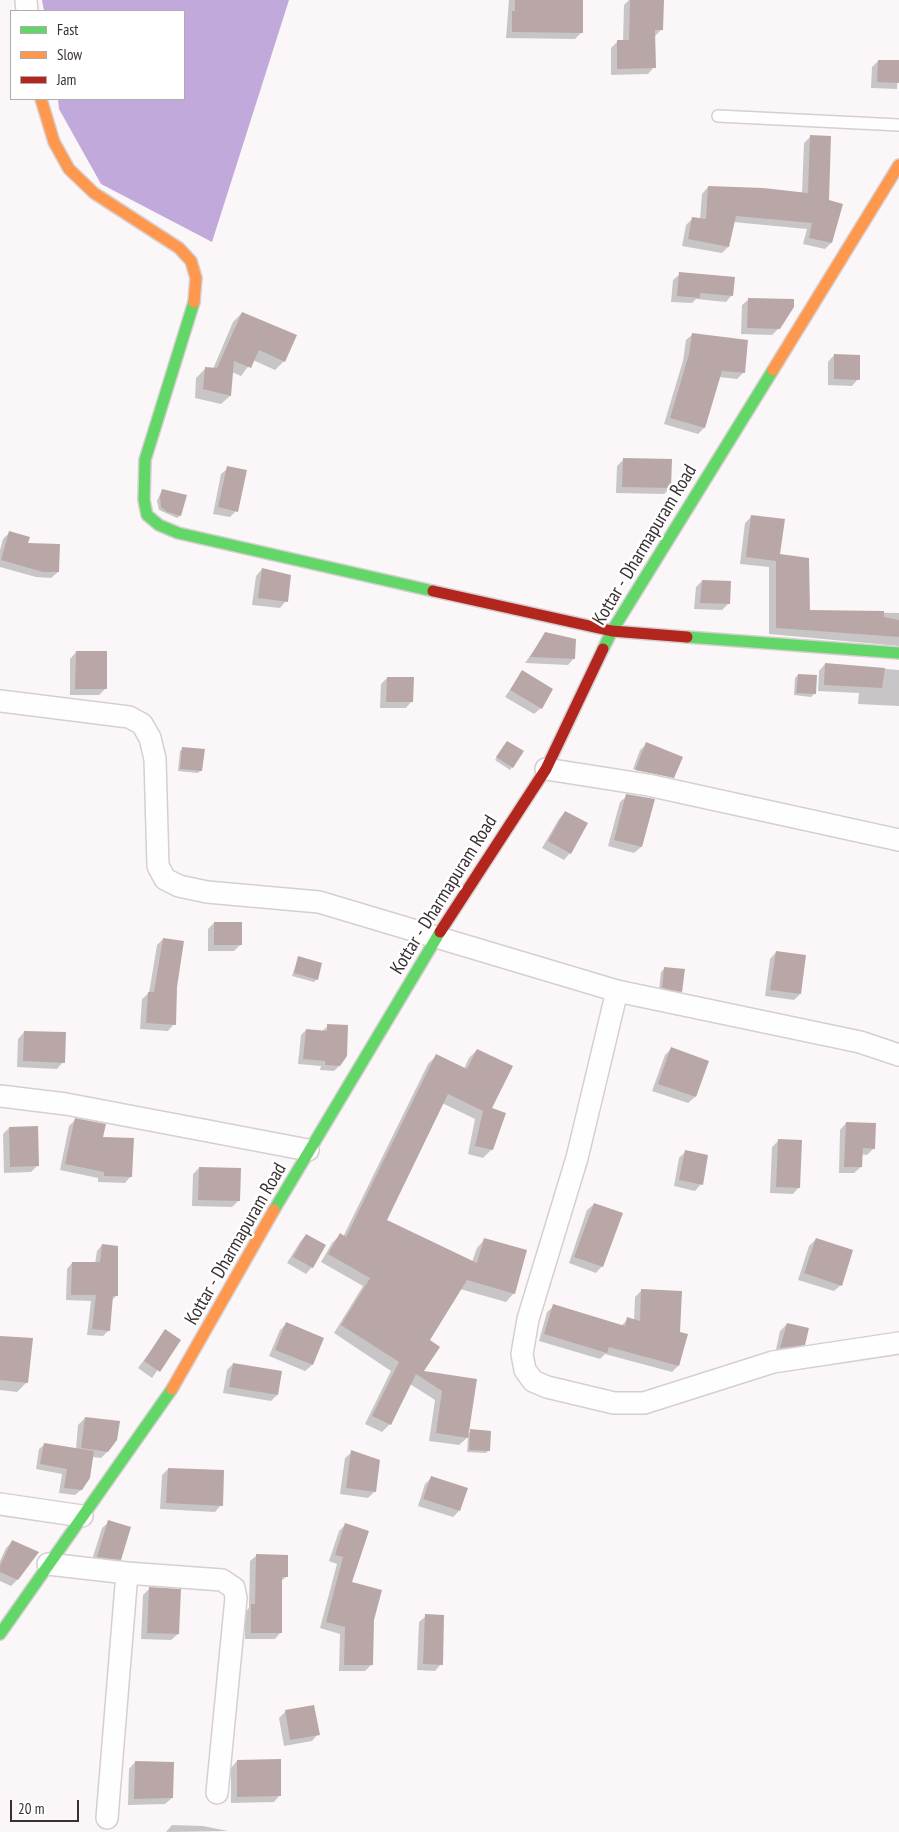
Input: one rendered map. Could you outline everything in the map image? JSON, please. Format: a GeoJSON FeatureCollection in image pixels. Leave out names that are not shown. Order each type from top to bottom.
{"type":"FeatureCollection","features":[{"type":"Feature","properties":{"kind":"main road"},"geometry":{"type":"LineString","coordinates":[[41,100],[54,142],[69,169],[94,193],[179,248],[191,261],[196,278],[194,300],[145,460],[144,500],[147,515],[159,525],[178,533],[612,631],[899,654]]}},
{"type":"Feature","properties":{"kind":"main road","name":"Kottar - Dharmapuram Road"},"geometry":{"type":"LineString","coordinates":[[0,1634],[178,1380],[308,1150],[436,938],[546,769],[612,631],[899,165]]}},
{"type":"Feature","properties":{"kind":"street"},"geometry":{"type":"LineString","coordinates":[[0,701],[128,717],[142,724],[150,738],[155,759],[158,866],[165,879],[179,886],[207,892],[318,902],[617,991],[860,1042],[899,1055]]}},
{"type":"Feature","properties":{"kind":"street"},"geometry":{"type":"LineString","coordinates":[[546,769],[648,785],[899,840]]}},
{"type":"Feature","properties":{"kind":"street"},"geometry":{"type":"LineString","coordinates":[[617,991],[577,1158],[528,1319],[522,1354],[526,1370],[533,1381],[547,1387],[614,1403],[644,1403],[773,1362],[899,1343]]}},
{"type":"Feature","properties":{"kind":"street"},"geometry":{"type":"LineString","coordinates":[[0,1096],[66,1104],[308,1150]]}},
{"type":"Feature","properties":{"kind":"street"},"geometry":{"type":"LineString","coordinates":[[0,1504],[82,1516]]}},
{"type":"Feature","properties":{"kind":"street"},"geometry":{"type":"LineString","coordinates":[[48,1564],[127,1573],[222,1580],[234,1588],[236,1598],[217,1793]]}},
{"type":"Feature","properties":{"kind":"street"},"geometry":{"type":"LineString","coordinates":[[107,1818],[127,1573]]}},
{"type":"Feature","properties":{"kind":"lane"},"geometry":{"type":"LineString","coordinates":[[718,116],[899,125]]}},
{"type":"Feature","properties":{"kind":"shaded area"},"geometry":{"type":"Polygon","coordinates":[[[42,0],[289,0],[212,242],[101,184],[59,109],[58,100],[185,100],[185,10],[44,10],[42,0]]]}},
{"type":"Feature","properties":{"kind":"building"},"geometry":{"type":"Polygon","coordinates":[[[515,0],[583,0],[583,33],[512,32],[512,11],[515,11],[515,0]]]}},
{"type":"Feature","properties":{"kind":"building"},"geometry":{"type":"Polygon","coordinates":[[[630,0],[664,0],[663,30],[655,30],[656,68],[617,69],[617,40],[629,40],[630,0]]]}},
{"type":"Feature","properties":{"kind":"building"},"geometry":{"type":"Polygon","coordinates":[[[878,60],[899,60],[899,83],[877,82],[878,60]]]}},
{"type":"Feature","properties":{"kind":"building"},"geometry":{"type":"Polygon","coordinates":[[[810,135],[831,136],[829,200],[843,204],[832,243],[809,238],[812,223],[736,216],[729,247],[688,239],[692,217],[706,219],[708,186],[763,188],[808,193],[810,135]]]}},
{"type":"Feature","properties":{"kind":"building"},"geometry":{"type":"Polygon","coordinates":[[[679,272],[735,277],[733,296],[700,293],[700,298],[677,296],[679,272]]]}},
{"type":"Feature","properties":{"kind":"building"},"geometry":{"type":"Polygon","coordinates":[[[748,298],[794,299],[794,307],[780,329],[747,328],[748,298]]]}},
{"type":"Feature","properties":{"kind":"building"},"geometry":{"type":"Polygon","coordinates":[[[242,312],[297,335],[285,362],[259,350],[251,368],[234,361],[231,396],[203,389],[205,367],[217,368],[242,312]]]}},
{"type":"Feature","properties":{"kind":"building"},"geometry":{"type":"Polygon","coordinates":[[[692,333],[748,340],[745,373],[722,371],[705,428],[670,418],[689,354],[692,333]]]}},
{"type":"Feature","properties":{"kind":"building"},"geometry":{"type":"Polygon","coordinates":[[[834,354],[860,355],[860,380],[834,379],[834,354]]]}},
{"type":"Feature","properties":{"kind":"building"},"geometry":{"type":"Polygon","coordinates":[[[623,458],[672,459],[671,488],[622,487],[623,458]]]}},
{"type":"Feature","properties":{"kind":"building"},"geometry":{"type":"Polygon","coordinates":[[[227,466],[247,470],[238,512],[218,507],[227,466]]]}},
{"type":"Feature","properties":{"kind":"building"},"geometry":{"type":"Polygon","coordinates":[[[162,489],[187,495],[181,516],[167,512],[161,507],[160,497],[162,489]]]}},
{"type":"Feature","properties":{"kind":"building"},"geometry":{"type":"Polygon","coordinates":[[[751,515],[785,519],[780,554],[809,558],[810,610],[884,611],[884,617],[899,620],[899,637],[776,628],[776,561],[746,557],[751,515]]]}},
{"type":"Feature","properties":{"kind":"building"},"geometry":{"type":"Polygon","coordinates":[[[9,531],[30,537],[28,543],[60,544],[59,572],[43,572],[1,560],[9,531]]]}},
{"type":"Feature","properties":{"kind":"building"},"geometry":{"type":"Polygon","coordinates":[[[262,568],[291,575],[288,602],[258,598],[262,568]]]}},
{"type":"Feature","properties":{"kind":"building"},"geometry":{"type":"Polygon","coordinates":[[[702,580],[731,581],[730,604],[700,603],[702,580]]]}},
{"type":"Feature","properties":{"kind":"building"},"geometry":{"type":"Polygon","coordinates":[[[545,632],[576,639],[575,659],[530,657],[545,632]]]}},
{"type":"Feature","properties":{"kind":"building"},"geometry":{"type":"Polygon","coordinates":[[[76,651],[107,651],[107,689],[75,689],[76,651]]]}},
{"type":"Feature","properties":{"kind":"building"},"geometry":{"type":"Polygon","coordinates":[[[825,663],[885,668],[882,688],[824,685],[825,663]]]}},
{"type":"Feature","properties":{"kind":"building"},"geometry":{"type":"Polygon","coordinates":[[[522,670],[553,689],[542,709],[510,690],[522,670]]]}},
{"type":"Feature","properties":{"kind":"building"},"geometry":{"type":"Polygon","coordinates":[[[798,674],[817,675],[816,694],[796,693],[798,674]]]}},
{"type":"Feature","properties":{"kind":"building"},"geometry":{"type":"Polygon","coordinates":[[[387,677],[414,677],[413,702],[386,702],[387,677]]]}},
{"type":"Feature","properties":{"kind":"building"},"geometry":{"type":"Polygon","coordinates":[[[507,741],[524,751],[513,768],[496,757],[507,741]]]}},
{"type":"Feature","properties":{"kind":"building"},"geometry":{"type":"Polygon","coordinates":[[[646,742],[683,757],[674,778],[635,770],[646,742]]]}},
{"type":"Feature","properties":{"kind":"building"},"geometry":{"type":"Polygon","coordinates":[[[182,747],[205,749],[202,771],[180,769],[182,747]]]}},
{"type":"Feature","properties":{"kind":"building"},"geometry":{"type":"Polygon","coordinates":[[[626,794],[655,799],[642,847],[614,840],[626,794]]]}},
{"type":"Feature","properties":{"kind":"building"},"geometry":{"type":"Polygon","coordinates":[[[565,811],[588,823],[571,854],[548,841],[565,811]]]}},
{"type":"Feature","properties":{"kind":"building"},"geometry":{"type":"Polygon","coordinates":[[[214,922],[242,922],[242,945],[214,945],[214,922]]]}},
{"type":"Feature","properties":{"kind":"building"},"geometry":{"type":"Polygon","coordinates":[[[163,938],[184,941],[177,987],[176,1025],[146,1023],[148,992],[154,992],[163,938]]]}},
{"type":"Feature","properties":{"kind":"building"},"geometry":{"type":"Polygon","coordinates":[[[776,951],[806,955],[801,994],[770,990],[776,951]]]}},
{"type":"Feature","properties":{"kind":"building"},"geometry":{"type":"Polygon","coordinates":[[[298,956],[322,963],[318,980],[294,973],[298,956]]]}},
{"type":"Feature","properties":{"kind":"building"},"geometry":{"type":"Polygon","coordinates":[[[664,967],[685,969],[682,992],[662,988],[664,967]]]}},
{"type":"Feature","properties":{"kind":"building"},"geometry":{"type":"Polygon","coordinates":[[[327,1024],[348,1025],[347,1056],[340,1066],[325,1065],[325,1061],[303,1059],[306,1029],[327,1031],[327,1024]]]}},
{"type":"Feature","properties":{"kind":"building"},"geometry":{"type":"Polygon","coordinates":[[[24,1031],[66,1032],[65,1063],[23,1061],[24,1031]]]}},
{"type":"Feature","properties":{"kind":"building"},"geometry":{"type":"Polygon","coordinates":[[[671,1047],[709,1061],[696,1097],[658,1084],[671,1047]]]}},
{"type":"Feature","properties":{"kind":"building"},"geometry":{"type":"Polygon","coordinates":[[[477,1049],[513,1066],[492,1108],[506,1113],[493,1150],[475,1146],[483,1111],[448,1094],[387,1220],[477,1263],[484,1238],[527,1250],[515,1294],[467,1280],[430,1340],[440,1347],[424,1371],[477,1379],[468,1438],[436,1433],[442,1391],[416,1374],[391,1425],[372,1416],[399,1362],[341,1325],[370,1278],[328,1254],[340,1233],[346,1237],[436,1054],[467,1069],[477,1049]]]}},
{"type":"Feature","properties":{"kind":"building"},"geometry":{"type":"Polygon","coordinates":[[[75,1118],[106,1124],[103,1137],[134,1138],[132,1177],[104,1176],[104,1172],[65,1164],[75,1118]]]}},
{"type":"Feature","properties":{"kind":"building"},"geometry":{"type":"Polygon","coordinates":[[[846,1122],[876,1123],[875,1149],[863,1148],[862,1167],[844,1167],[846,1122]]]}},
{"type":"Feature","properties":{"kind":"building"},"geometry":{"type":"Polygon","coordinates":[[[38,1126],[39,1166],[10,1167],[9,1127],[38,1126]]]}},
{"type":"Feature","properties":{"kind":"building"},"geometry":{"type":"Polygon","coordinates":[[[778,1139],[802,1140],[800,1188],[776,1187],[778,1139]]]}},
{"type":"Feature","properties":{"kind":"building"},"geometry":{"type":"Polygon","coordinates":[[[685,1150],[708,1155],[703,1185],[679,1180],[685,1150]]]}},
{"type":"Feature","properties":{"kind":"building"},"geometry":{"type":"Polygon","coordinates":[[[199,1167],[241,1168],[240,1201],[198,1200],[199,1167]]]}},
{"type":"Feature","properties":{"kind":"building"},"geometry":{"type":"Polygon","coordinates":[[[594,1203],[623,1213],[603,1267],[574,1257],[594,1203]]]}},
{"type":"Feature","properties":{"kind":"building"},"geometry":{"type":"Polygon","coordinates":[[[306,1234],[326,1245],[313,1268],[293,1257],[306,1234]]]}},
{"type":"Feature","properties":{"kind":"building"},"geometry":{"type":"Polygon","coordinates":[[[816,1238],[853,1250],[842,1286],[804,1273],[816,1238]]]}},
{"type":"Feature","properties":{"kind":"building"},"geometry":{"type":"Polygon","coordinates":[[[102,1244],[118,1246],[118,1296],[113,1296],[110,1331],[92,1329],[96,1295],[71,1295],[72,1262],[100,1262],[102,1244]]]}},
{"type":"Feature","properties":{"kind":"building"},"geometry":{"type":"Polygon","coordinates":[[[641,1289],[682,1291],[680,1332],[688,1334],[679,1366],[609,1347],[607,1353],[544,1334],[553,1304],[625,1326],[627,1317],[640,1321],[641,1289]]]}},
{"type":"Feature","properties":{"kind":"building"},"geometry":{"type":"Polygon","coordinates":[[[286,1322],[324,1338],[313,1365],[275,1350],[286,1322]]]}},
{"type":"Feature","properties":{"kind":"building"},"geometry":{"type":"Polygon","coordinates":[[[787,1323],[809,1328],[805,1345],[780,1348],[787,1323]]]}},
{"type":"Feature","properties":{"kind":"building"},"geometry":{"type":"Polygon","coordinates":[[[165,1329],[181,1340],[160,1372],[144,1361],[165,1329]]]}},
{"type":"Feature","properties":{"kind":"building"},"geometry":{"type":"Polygon","coordinates":[[[0,1336],[33,1338],[28,1383],[0,1380],[0,1336]]]}},
{"type":"Feature","properties":{"kind":"building"},"geometry":{"type":"Polygon","coordinates":[[[233,1363],[282,1371],[278,1395],[229,1387],[233,1363]]]}},
{"type":"Feature","properties":{"kind":"building"},"geometry":{"type":"Polygon","coordinates":[[[85,1417],[120,1421],[117,1440],[108,1452],[81,1448],[85,1417]]]}},
{"type":"Feature","properties":{"kind":"building"},"geometry":{"type":"Polygon","coordinates":[[[470,1429],[491,1431],[490,1451],[469,1450],[470,1429]]]}},
{"type":"Feature","properties":{"kind":"building"},"geometry":{"type":"Polygon","coordinates":[[[44,1443],[94,1451],[90,1478],[82,1490],[64,1488],[67,1469],[40,1464],[44,1443]]]}},
{"type":"Feature","properties":{"kind":"building"},"geometry":{"type":"Polygon","coordinates":[[[351,1450],[380,1460],[376,1492],[346,1488],[351,1450]]]}},
{"type":"Feature","properties":{"kind":"building"},"geometry":{"type":"Polygon","coordinates":[[[168,1468],[224,1470],[223,1506],[166,1503],[168,1468]]]}},
{"type":"Feature","properties":{"kind":"building"},"geometry":{"type":"Polygon","coordinates":[[[431,1476],[468,1488],[460,1511],[423,1499],[431,1476]]]}},
{"type":"Feature","properties":{"kind":"building"},"geometry":{"type":"Polygon","coordinates":[[[108,1520],[131,1527],[121,1560],[97,1557],[108,1520]]]}},
{"type":"Feature","properties":{"kind":"building"},"geometry":{"type":"Polygon","coordinates":[[[345,1523],[369,1531],[352,1582],[382,1590],[374,1620],[373,1665],[344,1665],[345,1627],[326,1622],[343,1557],[335,1555],[345,1523]]]}},
{"type":"Feature","properties":{"kind":"building"},"geometry":{"type":"Polygon","coordinates":[[[12,1540],[39,1552],[18,1580],[0,1572],[0,1566],[12,1540]]]}},
{"type":"Feature","properties":{"kind":"building"},"geometry":{"type":"Polygon","coordinates":[[[256,1554],[288,1555],[288,1577],[282,1577],[282,1633],[251,1633],[251,1604],[255,1604],[256,1554]]]}},
{"type":"Feature","properties":{"kind":"building"},"geometry":{"type":"Polygon","coordinates":[[[149,1587],[181,1589],[179,1634],[147,1633],[149,1587]]]}},
{"type":"Feature","properties":{"kind":"building"},"geometry":{"type":"Polygon","coordinates":[[[425,1614],[444,1615],[443,1665],[423,1664],[425,1614]]]}},
{"type":"Feature","properties":{"kind":"building"},"geometry":{"type":"Polygon","coordinates":[[[314,1705],[320,1735],[290,1740],[285,1710],[314,1705]]]}},
{"type":"Feature","properties":{"kind":"building"},"geometry":{"type":"Polygon","coordinates":[[[281,1759],[281,1796],[237,1797],[237,1760],[281,1759]]]}},
{"type":"Feature","properties":{"kind":"building"},"geometry":{"type":"Polygon","coordinates":[[[135,1761],[174,1762],[173,1798],[134,1799],[135,1761]]]}},
{"type":"Feature","properties":{"kind":"traffic: fast"},"geometry":{"type":"LineString","coordinates":[[194,302],[145,460],[144,500],[147,515],[159,525],[178,533],[433,591]]}},
{"type":"Feature","properties":{"kind":"traffic: fast"},"geometry":{"type":"LineString","coordinates":[[603,649],[612,631],[773,370]]}},
{"type":"Feature","properties":{"kind":"traffic: fast"},"geometry":{"type":"LineString","coordinates":[[687,637],[899,653]]}},
{"type":"Feature","properties":{"kind":"traffic: fast"},"geometry":{"type":"LineString","coordinates":[[274,1210],[440,932]]}},
{"type":"Feature","properties":{"kind":"traffic: fast"},"geometry":{"type":"LineString","coordinates":[[0,1634],[172,1389]]}},
{"type":"Feature","properties":{"kind":"traffic: slow"},"geometry":{"type":"LineString","coordinates":[[41,100],[54,142],[69,169],[94,193],[179,248],[191,261],[196,278],[194,302]]}},
{"type":"Feature","properties":{"kind":"traffic: slow"},"geometry":{"type":"LineString","coordinates":[[773,370],[899,165]]}},
{"type":"Feature","properties":{"kind":"traffic: slow"},"geometry":{"type":"LineString","coordinates":[[172,1389],[274,1210]]}},
{"type":"Feature","properties":{"kind":"traffic: jam"},"geometry":{"type":"LineString","coordinates":[[433,591],[612,631],[687,637]]}},
{"type":"Feature","properties":{"kind":"traffic: jam"},"geometry":{"type":"LineString","coordinates":[[440,932],[546,769],[603,649]]}}]}
